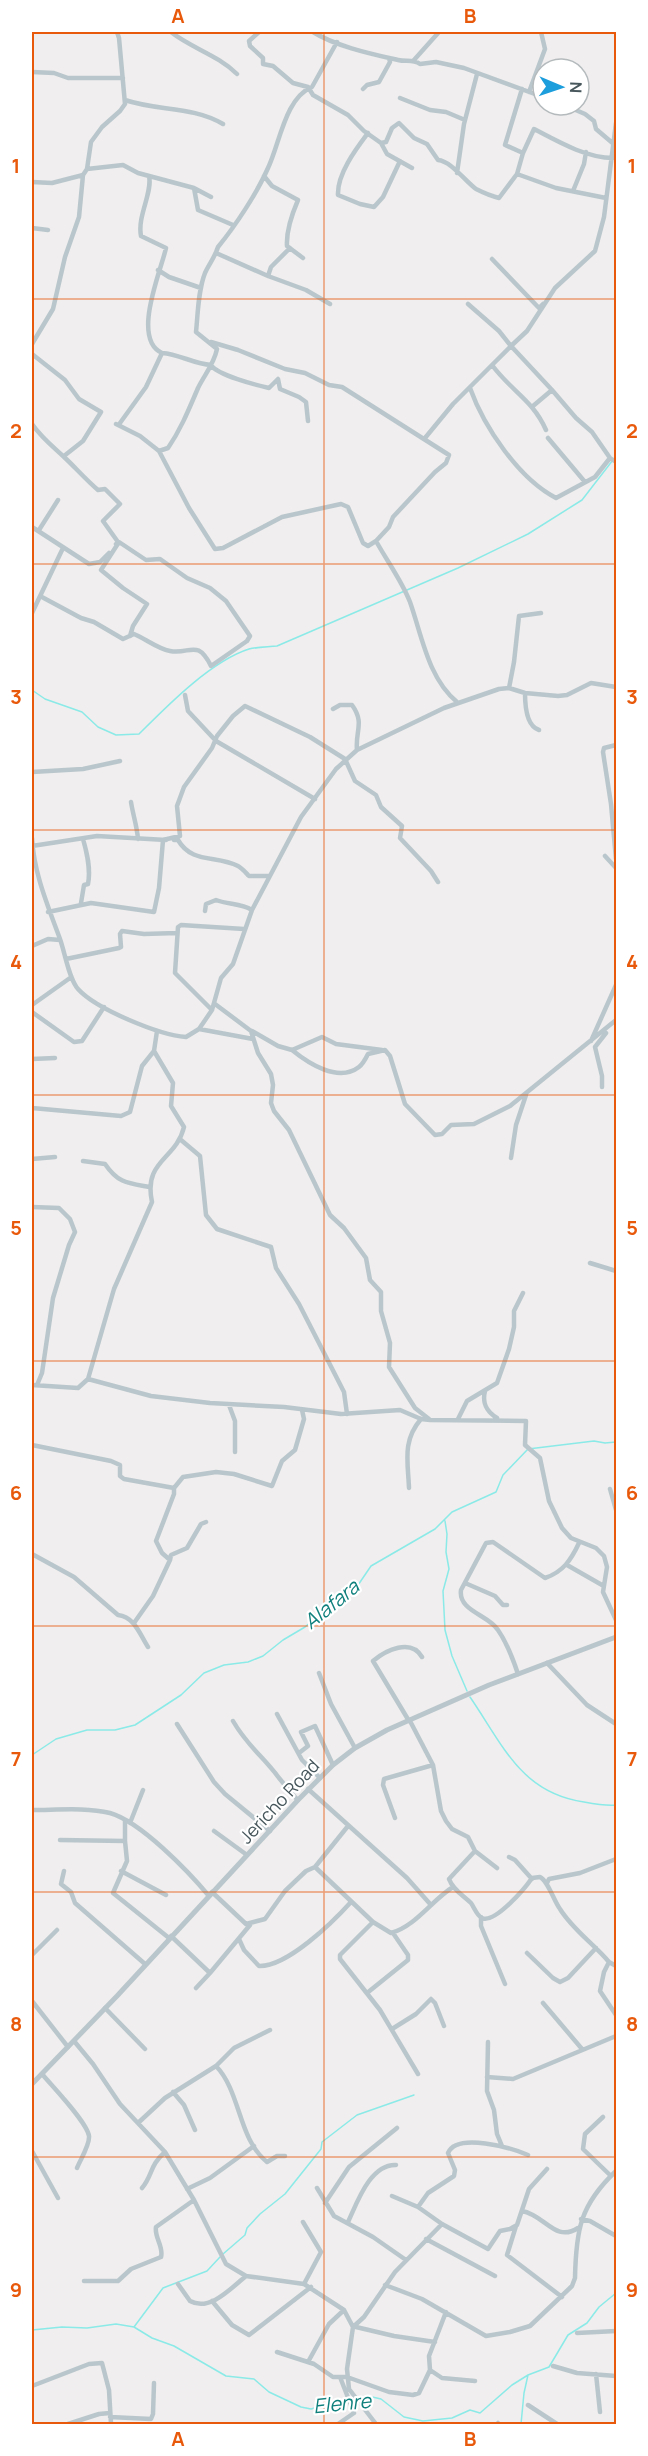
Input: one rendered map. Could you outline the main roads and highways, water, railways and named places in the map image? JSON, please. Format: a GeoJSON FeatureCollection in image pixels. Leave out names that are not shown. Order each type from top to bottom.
{"type":"FeatureCollection","features":[{"type":"Feature","properties":{"kind":"waterway"},"geometry":{"type":"LineString","coordinates":[[32,690],[45,699],[82,712],[98,727],[116,735],[139,734],[190,685],[235,655],[249,649],[277,646],[458,568],[528,534],[582,500],[616,456]]}},
{"type":"Feature","properties":{"kind":"waterway","name":"Alafara"},"geometry":{"type":"LineString","coordinates":[[32,1755],[56,1739],[87,1730],[115,1730],[135,1725],[181,1695],[204,1673],[224,1665],[248,1662],[263,1656],[283,1640],[305,1627],[334,1602],[354,1591],[371,1566],[435,1529],[452,1512],[496,1492],[503,1475],[528,1449],[594,1441],[616,1442]]}},
{"type":"Feature","properties":{"kind":"waterway"},"geometry":{"type":"LineString","coordinates":[[445,1521],[449,1569],[443,1591],[445,1630],[452,1656],[467,1691]]}},
{"type":"Feature","properties":{"kind":"waterway"},"geometry":{"type":"LineString","coordinates":[[470,1697],[516,1764],[544,1789],[562,1797],[584,1802],[616,1805]]}},
{"type":"Feature","properties":{"kind":"waterway"},"geometry":{"type":"LineString","coordinates":[[223,2254],[245,2235],[247,2228],[260,2214],[285,2194],[321,2149],[322,2142],[357,2115],[414,2095]]}},
{"type":"Feature","properties":{"kind":"waterway"},"geometry":{"type":"LineString","coordinates":[[134,2327],[163,2288],[207,2271],[220,2257]]}},
{"type":"Feature","properties":{"kind":"waterway","name":"Elenre"},"geometry":{"type":"LineString","coordinates":[[32,2330],[62,2327],[87,2328],[116,2324],[134,2327],[152,2338],[174,2346],[226,2376],[254,2379],[269,2392],[301,2407],[311,2409],[328,2404],[356,2401],[368,2396],[381,2399],[404,2417],[423,2421],[452,2418],[470,2410],[480,2413],[512,2385],[528,2375],[549,2367],[568,2335],[587,2323],[599,2307],[616,2293]]}},
{"type":"Feature","properties":{"kind":"waterway"},"geometry":{"type":"LineString","coordinates":[[521,2424],[528,2375]]}}]}
